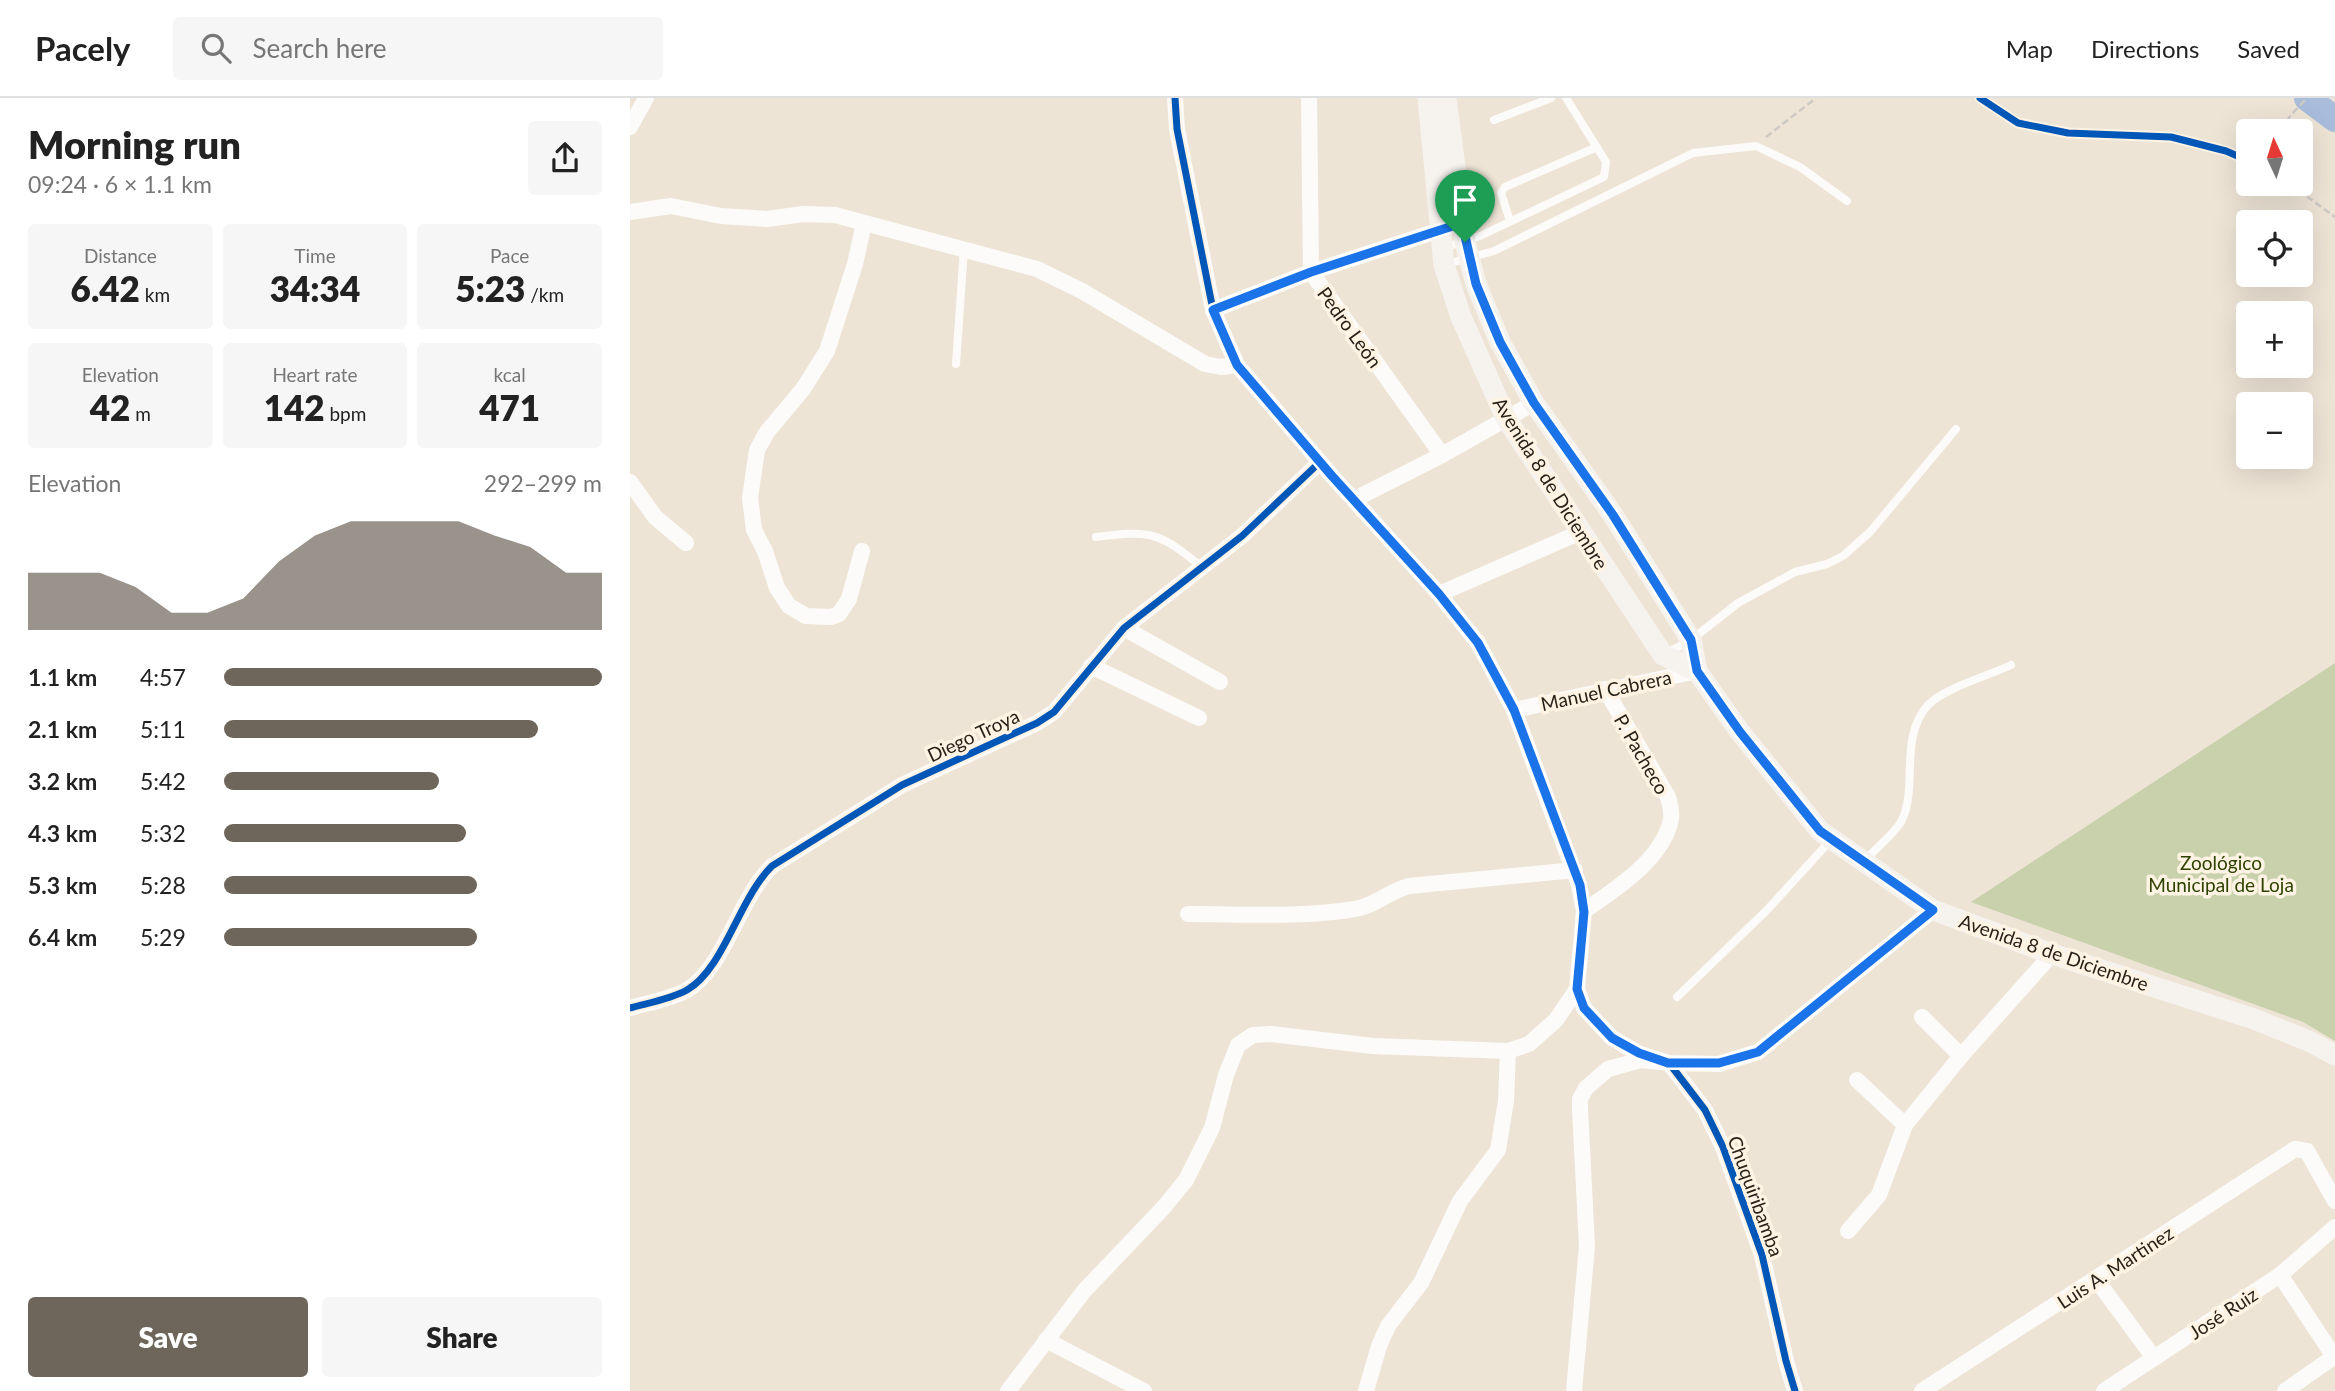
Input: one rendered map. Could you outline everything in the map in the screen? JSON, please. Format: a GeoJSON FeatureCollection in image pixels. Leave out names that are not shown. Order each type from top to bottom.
{"type":"FeatureCollection","features":[{"type":"Feature","properties":{"kind":"main road","name":"Avenida 8 de Diciembre"},"geometry":{"type":"LineString","coordinates":[[1428,98],[1442,247],[1461,317],[1506,418],[1663,655],[1697,671]]}},
{"type":"Feature","properties":{"kind":"main road","name":"Avenida 8 de Diciembre"},"geometry":{"type":"LineString","coordinates":[[1446,98],[1465,241],[1476,284],[1500,342],[1534,403],[1613,515],[1691,640],[1697,671],[1740,732],[1820,831],[1933,910],[2052,954],[2254,1019],[2311,1042],[2335,1055]]}},
{"type":"Feature","properties":{"kind":"street"},"geometry":{"type":"LineString","coordinates":[[630,127],[646,98]]}},
{"type":"Feature","properties":{"kind":"street"},"geometry":{"type":"LineString","coordinates":[[1175,98],[1177,129],[1213,310],[1237,365],[1439,594],[1478,643],[1514,710],[1574,870],[1584,912],[1577,989],[1584,1008],[1612,1038],[1639,1053],[1668,1063]]}},
{"type":"Feature","properties":{"kind":"street","name":"Pedro León"},"geometry":{"type":"LineString","coordinates":[[1308,98],[1311,272],[1442,455]]}},
{"type":"Feature","properties":{"kind":"street"},"geometry":{"type":"LineString","coordinates":[[630,212],[671,206],[721,216],[767,219],[803,214],[835,215],[1037,270],[1060,280],[1205,365],[1221,368],[1237,365]]}},
{"type":"Feature","properties":{"kind":"street"},"geometry":{"type":"LineString","coordinates":[[862,551],[849,600],[839,614],[831,617],[806,616],[789,606],[776,588],[765,551],[754,530],[750,498],[757,450],[767,432],[803,389],[827,351],[855,264],[864,223]]}},
{"type":"Feature","properties":{"kind":"street"},"geometry":{"type":"LineString","coordinates":[[1213,310],[1311,272],[1465,241]]}},
{"type":"Feature","properties":{"kind":"street"},"geometry":{"type":"LineString","coordinates":[[1355,499],[1442,455],[1534,403]]}},
{"type":"Feature","properties":{"kind":"street","name":"Diego Troya"},"geometry":{"type":"LineString","coordinates":[[630,1008],[687,990],[711,965],[754,885],[772,866],[902,785],[1037,723],[1054,712],[1124,628],[1242,536],[1320,462]]}},
{"type":"Feature","properties":{"kind":"street"},"geometry":{"type":"LineString","coordinates":[[630,482],[655,517],[686,543]]}},
{"type":"Feature","properties":{"kind":"street"},"geometry":{"type":"LineString","coordinates":[[1439,594],[1581,532]]}},
{"type":"Feature","properties":{"kind":"street"},"geometry":{"type":"LineString","coordinates":[[1124,628],[1220,682]]}},
{"type":"Feature","properties":{"kind":"street"},"geometry":{"type":"LineString","coordinates":[[1091,666],[1199,718]]}},
{"type":"Feature","properties":{"kind":"street","name":"Manuel Cabrera"},"geometry":{"type":"LineString","coordinates":[[1514,710],[1697,671]]}},
{"type":"Feature","properties":{"kind":"street","name":"P. Pacheco"},"geometry":{"type":"LineString","coordinates":[[1584,912],[1614,889],[1658,848],[1672,817],[1668,797],[1605,689]]}},
{"type":"Feature","properties":{"kind":"street"},"geometry":{"type":"LineString","coordinates":[[1188,914],[1301,914],[1357,909],[1374,903],[1391,891],[1409,887],[1574,870]]}},
{"type":"Feature","properties":{"kind":"street"},"geometry":{"type":"LineString","coordinates":[[1574,1391],[1587,1246],[1580,1099],[1586,1088],[1608,1069],[1641,1060],[1719,1063],[1758,1052],[1933,910]]}},
{"type":"Feature","properties":{"kind":"street"},"geometry":{"type":"LineString","coordinates":[[1848,1231],[1879,1195],[1905,1125],[1961,1056],[2052,954]]}},
{"type":"Feature","properties":{"kind":"street"},"geometry":{"type":"LineString","coordinates":[[1008,1391],[1084,1291],[1186,1180],[1212,1128],[1226,1075],[1238,1045],[1253,1035],[1271,1034],[1373,1046],[1508,1051],[1530,1044],[1556,1020],[1577,989]]}},
{"type":"Feature","properties":{"kind":"street"},"geometry":{"type":"LineString","coordinates":[[1922,1017],[1961,1056]]}},
{"type":"Feature","properties":{"kind":"street"},"geometry":{"type":"LineString","coordinates":[[1366,1391],[1379,1346],[1388,1326],[1421,1283],[1460,1201],[1477,1175],[1499,1150],[1506,1101],[1508,1051]]}},
{"type":"Feature","properties":{"kind":"street","name":"Chuquiribamba"},"geometry":{"type":"LineString","coordinates":[[1668,1063],[1706,1110],[1723,1147],[1762,1255],[1795,1391]]}},
{"type":"Feature","properties":{"kind":"street"},"geometry":{"type":"LineString","coordinates":[[1857,1080],[1905,1125]]}},
{"type":"Feature","properties":{"kind":"street","name":"Luis A. Martinez"},"geometry":{"type":"LineString","coordinates":[[1926,1390],[2295,1149],[2307,1150],[2335,1201]]}},
{"type":"Feature","properties":{"kind":"street","name":"José Ruiz"},"geometry":{"type":"LineString","coordinates":[[2104,1391],[2280,1275],[2335,1227]]}},
{"type":"Feature","properties":{"kind":"street"},"geometry":{"type":"LineString","coordinates":[[2280,1275],[2335,1357],[2285,1391]]}},
{"type":"Feature","properties":{"kind":"street"},"geometry":{"type":"LineString","coordinates":[[2096,1279],[2154,1358]]}},
{"type":"Feature","properties":{"kind":"street"},"geometry":{"type":"LineString","coordinates":[[1046,1340],[1144,1391]]}},
{"type":"Feature","properties":{"kind":"lane"},"geometry":{"type":"LineString","coordinates":[[1494,120],[1551,98]]}},
{"type":"Feature","properties":{"kind":"lane"},"geometry":{"type":"LineString","coordinates":[[1442,247],[1465,241],[1604,177],[1606,162],[1566,98]]}},
{"type":"Feature","properties":{"kind":"lane"},"geometry":{"type":"LineString","coordinates":[[1465,241],[1494,251],[1693,153],[1756,146],[1800,167],[1847,201]]}},
{"type":"Feature","properties":{"kind":"lane"},"geometry":{"type":"LineString","coordinates":[[1510,221],[1501,194],[1506,187],[1597,147]]}},
{"type":"Feature","properties":{"kind":"lane"},"geometry":{"type":"LineString","coordinates":[[956,364],[964,250]]}},
{"type":"Feature","properties":{"kind":"lane"},"geometry":{"type":"LineString","coordinates":[[1663,655],[1691,640],[1738,603],[1795,572],[1827,565],[1843,556],[1870,531],[1956,429]]}},
{"type":"Feature","properties":{"kind":"lane"},"geometry":{"type":"LineString","coordinates":[[1096,537],[1133,532],[1153,535],[1172,542],[1203,568]]}},
{"type":"Feature","properties":{"kind":"lane"},"geometry":{"type":"LineString","coordinates":[[1864,862],[1901,822],[1906,807],[1909,761],[1915,730],[1930,703],[2011,665]]}},
{"type":"Feature","properties":{"kind":"lane"},"geometry":{"type":"LineString","coordinates":[[1677,997],[1767,910],[1831,839]]}},
{"type":"Feature","properties":{"kind":"path"},"geometry":{"type":"LineString","coordinates":[[1756,146],[1816,98]]}},
{"type":"Feature","properties":{"kind":"path"},"geometry":{"type":"LineString","coordinates":[[1980,98],[2018,123],[2068,133],[2171,137],[2236,155]]}},
{"type":"Feature","properties":{"kind":"path"},"geometry":{"type":"LineString","coordinates":[[2288,119],[2307,98]]}},
{"type":"Feature","properties":{"kind":"path"},"geometry":{"type":"LineString","coordinates":[[2306,196],[2335,217]]}},
{"type":"Feature","properties":{"kind":"green space","name":"Zoológico Municipal de Loja"},"geometry":{"type":"Polygon","coordinates":[[[2335,663],[2335,1041],[2303,1022],[1971,902],[2335,663]]]}},
{"type":"Feature","properties":{"kind":"waterway"},"geometry":{"type":"LineString","coordinates":[[2307,98],[2335,119]]}},
{"type":"Feature","properties":{"kind":"cycle path"},"geometry":{"type":"LineString","coordinates":[[1175,98],[1177,129],[1213,310],[1237,365],[1332,476],[1439,594],[1478,643],[1514,710],[1579,885],[1584,911],[1577,989],[1584,1008],[1612,1038],[1638,1053],[1669,1063],[1705,1110],[1723,1147],[1762,1255],[1795,1391]]}},
{"type":"Feature","properties":{"kind":"cycle path"},"geometry":{"type":"LineString","coordinates":[[1980,98],[2018,123],[2068,133],[2171,137],[2236,155]]}},
{"type":"Feature","properties":{"kind":"cycle path"},"geometry":{"type":"LineString","coordinates":[[630,1008],[674,996],[700,980],[721,950],[760,880],[772,866],[902,785],[1037,723],[1054,712],[1124,628],[1242,536],[1320,462]]}},
{"type":"Feature","properties":{"kind":"route"},"geometry":{"type":"LineString","coordinates":[[1462,223],[1465,242],[1476,284],[1500,342],[1534,403],[1613,515],[1691,640],[1697,671],[1740,732],[1820,831],[1933,910],[1758,1052],[1719,1063],[1668,1063],[1639,1053],[1612,1038],[1584,1008],[1577,989],[1584,912],[1580,885],[1514,710],[1478,643],[1439,594],[1332,476],[1237,365],[1213,310],[1311,272],[1462,223]]}}]}
